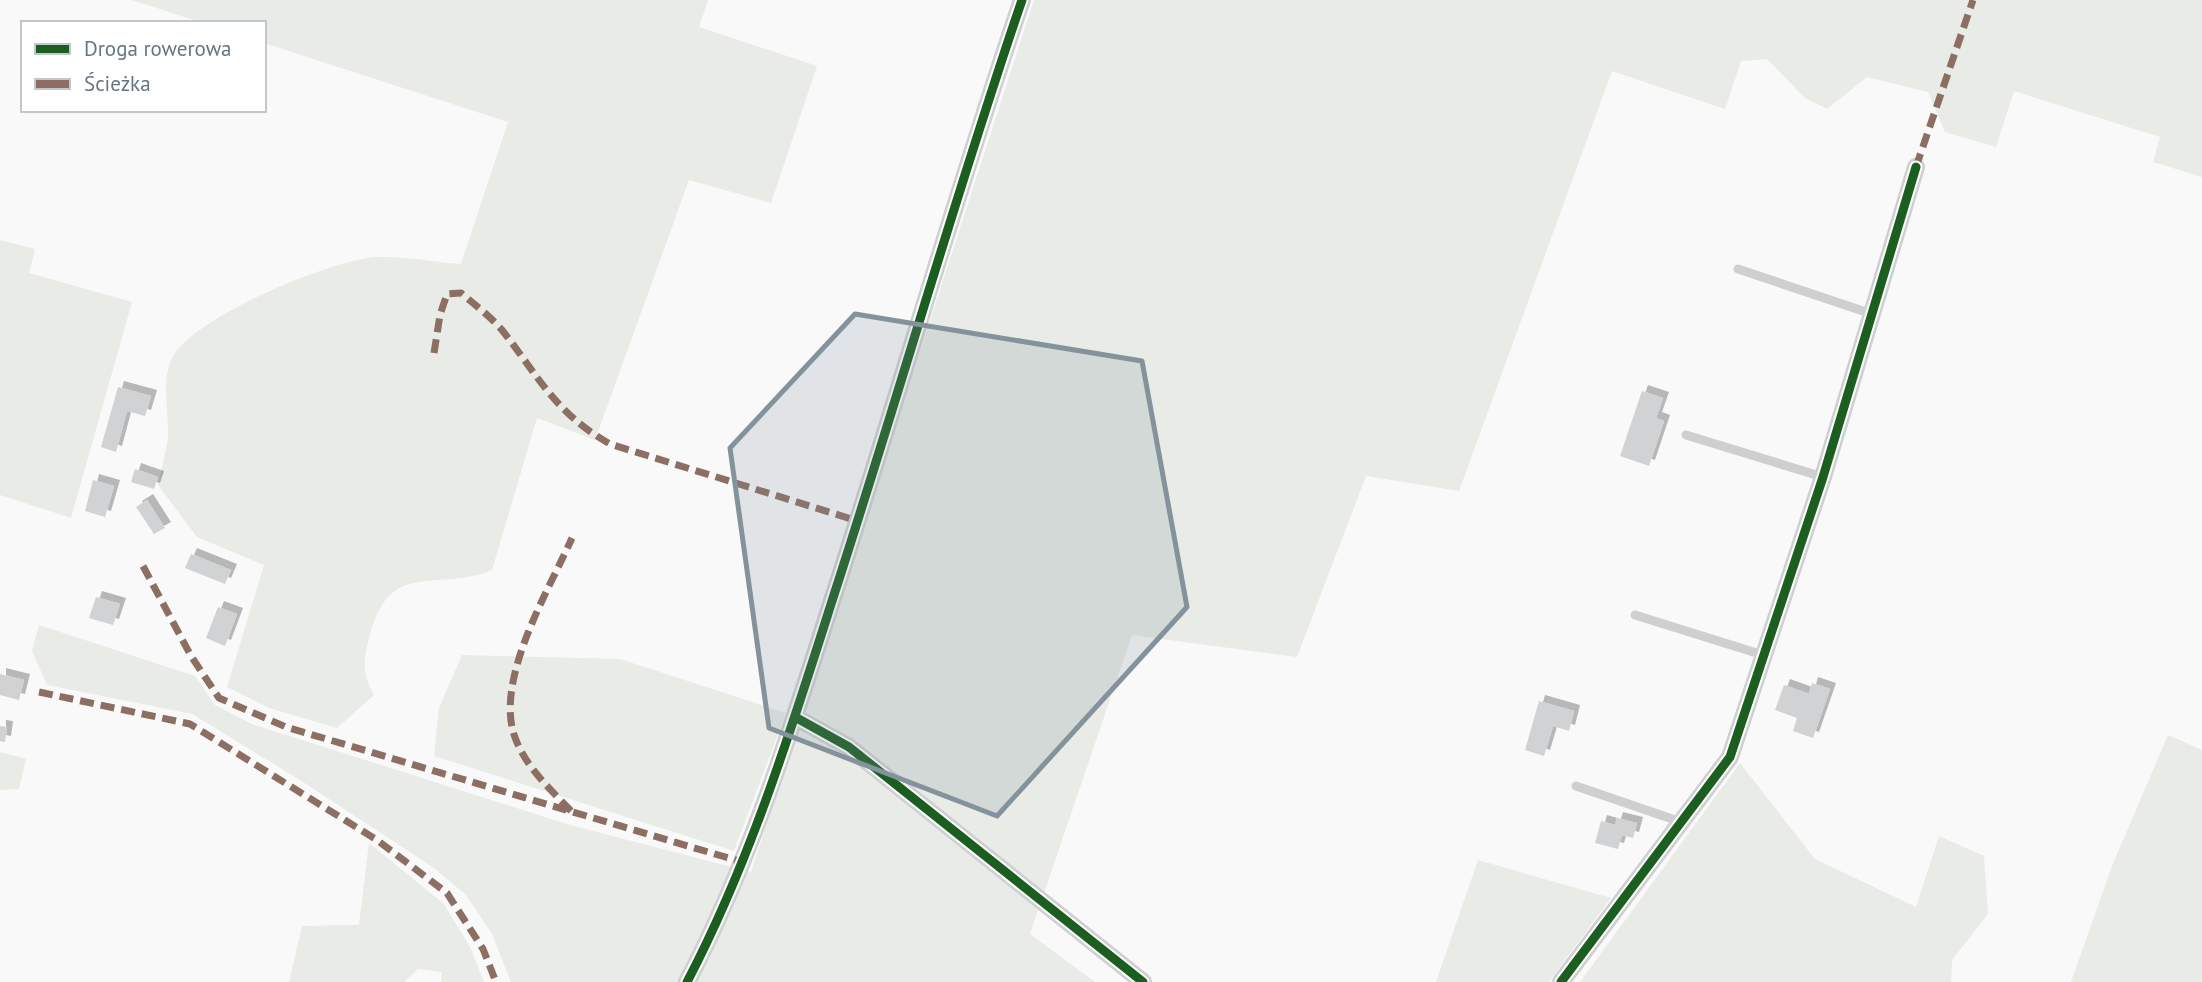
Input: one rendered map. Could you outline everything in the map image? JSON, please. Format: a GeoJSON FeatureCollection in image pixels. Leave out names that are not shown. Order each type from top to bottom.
{"type":"FeatureCollection","features":[{"type":"Feature","properties":{"kind":"street"},"geometry":{"type":"LineString","coordinates":[[687,982],[742,862],[795,717],[983,114],[1022,0]]}},
{"type":"Feature","properties":{"kind":"street"},"geometry":{"type":"LineString","coordinates":[[1561,982],[1730,758],[1823,477],[1916,167]]}},
{"type":"Feature","properties":{"kind":"street"},"geometry":{"type":"LineString","coordinates":[[795,717],[849,747],[1143,982]]}},
{"type":"Feature","properties":{"kind":"lane"},"geometry":{"type":"LineString","coordinates":[[1738,269],[1872,314]]}},
{"type":"Feature","properties":{"kind":"lane"},"geometry":{"type":"LineString","coordinates":[[1686,435],[1823,477]]}},
{"type":"Feature","properties":{"kind":"lane"},"geometry":{"type":"LineString","coordinates":[[1635,615],[1763,655]]}},
{"type":"Feature","properties":{"kind":"lane"},"geometry":{"type":"LineString","coordinates":[[1576,786],[1681,822]]}},
{"type":"Feature","properties":{"kind":"highlighted area"},"geometry":{"type":"Polygon","coordinates":[[[855,314],[1142,361],[1187,607],[997,816],[769,728],[730,448],[855,314]]]}},
{"type":"Feature","properties":{"kind":"shaded area"},"geometry":{"type":"Polygon","coordinates":[[[132,0],[708,0],[699,27],[817,66],[771,203],[689,180],[595,440],[537,418],[492,570],[471,576],[417,582],[402,587],[388,597],[377,613],[366,654],[366,674],[374,695],[337,728],[269,708],[227,687],[264,565],[197,537],[158,485],[168,438],[166,386],[169,367],[172,358],[185,342],[206,325],[265,293],[328,268],[376,257],[461,264],[508,122],[266,44],[266,21],[197,21],[132,0]]]}},
{"type":"Feature","properties":{"kind":"shaded area"},"geometry":{"type":"Polygon","coordinates":[[[1034,0],[2202,0],[2202,177],[2153,162],[2160,137],[2014,91],[1996,147],[1945,132],[1928,92],[1867,77],[1827,109],[1805,98],[1767,59],[1741,61],[1725,109],[1612,71],[1459,491],[1366,476],[1297,657],[1132,635],[1030,934],[1095,982],[511,982],[492,934],[466,895],[434,868],[300,780],[192,714],[47,685],[32,651],[39,625],[195,676],[215,705],[252,724],[570,825],[751,872],[1034,0]]]}},
{"type":"Feature","properties":{"kind":"shaded area"},"geometry":{"type":"Polygon","coordinates":[[[0,240],[35,249],[29,273],[132,302],[71,518],[0,495],[0,240]]]}},
{"type":"Feature","properties":{"kind":"shaded area"},"geometry":{"type":"Polygon","coordinates":[[[462,655],[620,659],[786,713],[734,851],[434,756],[439,708],[462,655]]]}},
{"type":"Feature","properties":{"kind":"shaded area"},"geometry":{"type":"Polygon","coordinates":[[[2168,735],[2202,750],[2202,982],[2071,982],[2112,866],[2168,735]]]}},
{"type":"Feature","properties":{"kind":"shaded area"},"geometry":{"type":"Polygon","coordinates":[[[0,752],[26,759],[19,789],[0,790],[0,752]]]}},
{"type":"Feature","properties":{"kind":"shaded area"},"geometry":{"type":"Polygon","coordinates":[[[1740,763],[1815,859],[1916,907],[1939,836],[1984,856],[1988,914],[1952,960],[1951,982],[1580,982],[1740,763]]]}},
{"type":"Feature","properties":{"kind":"shaded area"},"geometry":{"type":"Polygon","coordinates":[[[369,843],[444,904],[471,949],[484,982],[441,982],[442,972],[418,969],[404,982],[289,982],[302,926],[359,925],[369,843]]]}},
{"type":"Feature","properties":{"kind":"shaded area"},"geometry":{"type":"Polygon","coordinates":[[[1478,860],[1611,898],[1549,982],[1436,982],[1478,860]]]}},
{"type":"Feature","properties":{"kind":"building"},"geometry":{"type":"Polygon","coordinates":[[[118,387],[151,396],[145,416],[127,411],[116,452],[101,447],[118,387]]]}},
{"type":"Feature","properties":{"kind":"building"},"geometry":{"type":"Polygon","coordinates":[[[1642,391],[1663,398],[1656,418],[1664,421],[1649,466],[1620,456],[1642,391]]]}},
{"type":"Feature","properties":{"kind":"building"},"geometry":{"type":"Polygon","coordinates":[[[135,469],[158,477],[154,489],[131,482],[135,469]]]}},
{"type":"Feature","properties":{"kind":"building"},"geometry":{"type":"Polygon","coordinates":[[[93,480],[114,486],[105,517],[85,511],[93,480]]]}},
{"type":"Feature","properties":{"kind":"building"},"geometry":{"type":"Polygon","coordinates":[[[147,500],[165,528],[154,534],[136,507],[147,500]]]}},
{"type":"Feature","properties":{"kind":"building"},"geometry":{"type":"Polygon","coordinates":[[[191,554],[231,570],[225,584],[185,568],[191,554]]]}},
{"type":"Feature","properties":{"kind":"building"},"geometry":{"type":"Polygon","coordinates":[[[96,597],[120,604],[113,625],[89,618],[96,597]]]}},
{"type":"Feature","properties":{"kind":"building"},"geometry":{"type":"Polygon","coordinates":[[[218,607],[237,614],[225,646],[206,638],[218,607]]]}},
{"type":"Feature","properties":{"kind":"building"},"geometry":{"type":"Polygon","coordinates":[[[0,674],[24,680],[19,700],[0,695],[0,674]]]}},
{"type":"Feature","properties":{"kind":"building"},"geometry":{"type":"Polygon","coordinates":[[[1812,683],[1830,689],[1813,738],[1793,731],[1797,718],[1775,710],[1784,685],[1809,694],[1812,683]]]}},
{"type":"Feature","properties":{"kind":"building"},"geometry":{"type":"Polygon","coordinates":[[[1539,701],[1574,711],[1569,731],[1553,726],[1544,756],[1525,750],[1539,701]]]}},
{"type":"Feature","properties":{"kind":"building"},"geometry":{"type":"Polygon","coordinates":[[[0,726],[7,727],[5,742],[0,741],[0,726]]]}},
{"type":"Feature","properties":{"kind":"building"},"geometry":{"type":"Polygon","coordinates":[[[1617,818],[1637,823],[1633,838],[1622,835],[1618,849],[1595,843],[1601,821],[1615,825],[1617,818]]]}},
{"type":"Feature","properties":{"kind":"marked path"},"geometry":{"type":"LineString","coordinates":[[1916,167],[1973,0]]}},
{"type":"Feature","properties":{"kind":"marked path"},"geometry":{"type":"LineString","coordinates":[[434,353],[440,315],[447,294],[461,293],[502,330],[561,407],[610,444],[858,521]]}},
{"type":"Feature","properties":{"kind":"marked path"},"geometry":{"type":"LineString","coordinates":[[571,811],[526,760],[516,740],[511,717],[511,692],[526,637],[572,538]]}},
{"type":"Feature","properties":{"kind":"marked path"},"geometry":{"type":"LineString","coordinates":[[143,566],[191,656],[219,698],[286,727],[742,862]]}},
{"type":"Feature","properties":{"kind":"marked path"},"geometry":{"type":"LineString","coordinates":[[39,692],[190,724],[377,840],[447,893],[483,949],[496,982]]}},
{"type":"Feature","properties":{"kind":"cycle path"},"geometry":{"type":"LineString","coordinates":[[687,982],[750,843],[785,747],[1022,0]]}},
{"type":"Feature","properties":{"kind":"cycle path"},"geometry":{"type":"LineString","coordinates":[[1561,982],[1730,757],[1823,477],[1916,167]]}},
{"type":"Feature","properties":{"kind":"cycle path"},"geometry":{"type":"LineString","coordinates":[[795,717],[849,747],[1143,982]]}}]}
